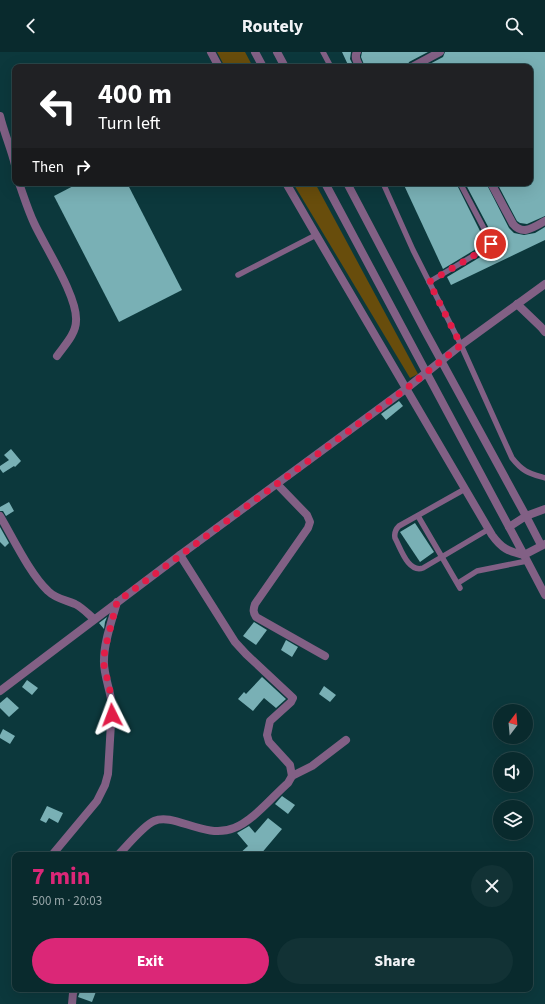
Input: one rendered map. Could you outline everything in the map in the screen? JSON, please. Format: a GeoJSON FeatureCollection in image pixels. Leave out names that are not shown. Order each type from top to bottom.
{"type":"FeatureCollection","features":[{"type":"Feature","properties":{"kind":"street"},"geometry":{"type":"LineString","coordinates":[[211,52],[217,64]]}},
{"type":"Feature","properties":{"kind":"street"},"geometry":{"type":"LineString","coordinates":[[255,52],[261,64]]}},
{"type":"Feature","properties":{"kind":"street"},"geometry":{"type":"LineString","coordinates":[[277,52],[283,64]]}},
{"type":"Feature","properties":{"kind":"street"},"geometry":{"type":"LineString","coordinates":[[357,52],[355,55],[358,64]]}},
{"type":"Feature","properties":{"kind":"street"},"geometry":{"type":"LineString","coordinates":[[418,64],[440,52]]}},
{"type":"Feature","properties":{"kind":"street"},"geometry":{"type":"LineString","coordinates":[[0,116],[12,153]]}},
{"type":"Feature","properties":{"kind":"street"},"geometry":{"type":"LineString","coordinates":[[20,186],[34,224],[70,295],[75,310],[76,321],[74,330],[57,356]]}},
{"type":"Feature","properties":{"kind":"street"},"geometry":{"type":"LineString","coordinates":[[288,186],[355,304],[407,388],[499,545],[508,551],[525,558]]}},
{"type":"Feature","properties":{"kind":"street"},"geometry":{"type":"LineString","coordinates":[[327,186],[545,595]]}},
{"type":"Feature","properties":{"kind":"street"},"geometry":{"type":"LineString","coordinates":[[349,186],[544,547],[525,558]]}},
{"type":"Feature","properties":{"kind":"street"},"geometry":{"type":"LineString","coordinates":[[493,186],[516,228],[528,230],[545,221]]}},
{"type":"Feature","properties":{"kind":"street"},"geometry":{"type":"LineString","coordinates":[[0,691],[94,619],[426,374],[461,345],[545,284]]}},
{"type":"Feature","properties":{"kind":"street"},"geometry":{"type":"LineString","coordinates":[[517,304],[542,327],[545,332]]}},
{"type":"Feature","properties":{"kind":"street"},"geometry":{"type":"LineString","coordinates":[[277,484],[306,515],[310,522],[308,528],[255,604],[253,609],[254,613],[256,617],[325,656]]}},
{"type":"Feature","properties":{"kind":"street"},"geometry":{"type":"LineString","coordinates":[[509,527],[526,516],[545,509]]}},
{"type":"Feature","properties":{"kind":"street"},"geometry":{"type":"LineString","coordinates":[[0,516],[34,573],[48,591],[55,597],[75,604],[94,619]]}},
{"type":"Feature","properties":{"kind":"street"},"geometry":{"type":"LineString","coordinates":[[180,555],[235,642],[292,696],[293,698],[291,702],[270,721],[267,735],[269,742],[290,765],[292,776]]}},
{"type":"Feature","properties":{"kind":"street"},"geometry":{"type":"LineString","coordinates":[[54,852],[97,801],[105,785],[108,774],[112,706],[103,661],[117,602]]}},
{"type":"Feature","properties":{"kind":"street"},"geometry":{"type":"LineString","coordinates":[[121,852],[154,821],[164,820],[175,822],[212,832],[224,832],[235,828],[247,821],[288,783],[292,776],[312,766],[346,740]]}},
{"type":"Feature","properties":{"kind":"street"},"geometry":{"type":"LineString","coordinates":[[72,1004],[74,992]]}},
{"type":"Feature","properties":{"kind":"lane"},"geometry":{"type":"LineString","coordinates":[[323,52],[329,64]]}},
{"type":"Feature","properties":{"kind":"lane"},"geometry":{"type":"LineString","coordinates":[[384,186],[429,282],[461,345],[512,458],[521,468],[533,475],[545,478]]}},
{"type":"Feature","properties":{"kind":"lane"},"geometry":{"type":"LineString","coordinates":[[429,282],[491,244],[462,186]]}},
{"type":"Feature","properties":{"kind":"lane"},"geometry":{"type":"LineString","coordinates":[[238,275],[316,235]]}},
{"type":"Feature","properties":{"kind":"lane"},"geometry":{"type":"LineString","coordinates":[[466,489],[399,526],[394,533],[395,538],[409,564],[418,570],[442,558],[489,529]]}},
{"type":"Feature","properties":{"kind":"lane"},"geometry":{"type":"LineString","coordinates":[[418,516],[459,586],[477,571],[525,558]]}},
{"type":"Feature","properties":{"kind":"shaded area"},"geometry":{"type":"Polygon","coordinates":[[[217,52],[245,52],[251,64],[223,64],[217,52]]]}},
{"type":"Feature","properties":{"kind":"shaded area"},"geometry":{"type":"Polygon","coordinates":[[[295,186],[317,186],[418,374],[410,378],[295,186]]]}},
{"type":"Feature","properties":{"kind":"building"},"geometry":{"type":"Polygon","coordinates":[[[342,52],[351,52],[350,59],[352,64],[348,64],[342,52]]]}},
{"type":"Feature","properties":{"kind":"building"},"geometry":{"type":"Polygon","coordinates":[[[362,52],[428,52],[409,62],[408,64],[364,64],[361,57],[362,52]]]}},
{"type":"Feature","properties":{"kind":"building"},"geometry":{"type":"Polygon","coordinates":[[[445,52],[545,52],[545,216],[527,224],[520,223],[517,221],[499,186],[533,186],[533,64],[430,64],[443,57],[445,52]]]}},
{"type":"Feature","properties":{"kind":"building"},"geometry":{"type":"Polygon","coordinates":[[[73,186],[129,186],[182,290],[119,322],[54,196],[73,186]]]}},
{"type":"Feature","properties":{"kind":"building"},"geometry":{"type":"Polygon","coordinates":[[[404,186],[458,186],[486,243],[443,269],[404,186]]]}},
{"type":"Feature","properties":{"kind":"building"},"geometry":{"type":"Polygon","coordinates":[[[467,186],[488,186],[509,228],[514,233],[524,235],[535,233],[545,227],[545,240],[451,285],[447,277],[492,250],[495,245],[493,236],[467,186]]]}},
{"type":"Feature","properties":{"kind":"building"},"geometry":{"type":"Polygon","coordinates":[[[399,401],[403,406],[386,420],[381,414],[399,401]]]}},
{"type":"Feature","properties":{"kind":"building"},"geometry":{"type":"Polygon","coordinates":[[[11,449],[21,461],[15,467],[14,466],[3,473],[0,466],[9,460],[4,455],[11,449]]]}},
{"type":"Feature","properties":{"kind":"building"},"geometry":{"type":"Polygon","coordinates":[[[9,502],[14,511],[6,516],[3,511],[0,511],[0,507],[9,502]]]}},
{"type":"Feature","properties":{"kind":"building"},"geometry":{"type":"Polygon","coordinates":[[[415,523],[434,552],[420,562],[400,532],[415,523]]]}},
{"type":"Feature","properties":{"kind":"building"},"geometry":{"type":"Polygon","coordinates":[[[0,527],[9,543],[5,547],[0,542],[0,527]]]}},
{"type":"Feature","properties":{"kind":"building"},"geometry":{"type":"Polygon","coordinates":[[[107,617],[105,622],[104,629],[99,623],[107,617]]]}},
{"type":"Feature","properties":{"kind":"building"},"geometry":{"type":"Polygon","coordinates":[[[254,622],[267,630],[256,645],[243,636],[254,622]]]}},
{"type":"Feature","properties":{"kind":"building"},"geometry":{"type":"Polygon","coordinates":[[[286,640],[298,647],[292,657],[281,650],[286,640]]]}},
{"type":"Feature","properties":{"kind":"building"},"geometry":{"type":"Polygon","coordinates":[[[262,677],[286,699],[276,708],[264,698],[253,711],[238,699],[244,692],[246,694],[262,677]]]}},
{"type":"Feature","properties":{"kind":"building"},"geometry":{"type":"Polygon","coordinates":[[[27,680],[38,688],[32,695],[22,687],[27,680]]]}},
{"type":"Feature","properties":{"kind":"building"},"geometry":{"type":"Polygon","coordinates":[[[324,686],[336,695],[330,702],[319,694],[324,686]]]}},
{"type":"Feature","properties":{"kind":"building"},"geometry":{"type":"Polygon","coordinates":[[[7,697],[19,708],[9,717],[0,708],[0,703],[7,697]]]}},
{"type":"Feature","properties":{"kind":"building"},"geometry":{"type":"Polygon","coordinates":[[[3,729],[15,736],[10,744],[0,738],[3,729]]]}},
{"type":"Feature","properties":{"kind":"building"},"geometry":{"type":"Polygon","coordinates":[[[282,796],[295,805],[288,814],[275,804],[282,796]]]}},
{"type":"Feature","properties":{"kind":"building"},"geometry":{"type":"Polygon","coordinates":[[[47,806],[63,813],[58,823],[49,818],[46,823],[40,820],[47,806]]]}},
{"type":"Feature","properties":{"kind":"building"},"geometry":{"type":"Polygon","coordinates":[[[268,818],[282,829],[263,852],[241,852],[248,846],[237,833],[249,826],[255,833],[268,818]]]}},
{"type":"Feature","properties":{"kind":"building"},"geometry":{"type":"Polygon","coordinates":[[[80,992],[96,992],[92,1002],[78,997],[80,992]]]}},
{"type":"Feature","properties":{"kind":"route"},"geometry":{"type":"LineString","coordinates":[[112,715],[111,695],[103,661],[117,602],[426,374],[461,345],[429,282],[491,244]]}}]}
